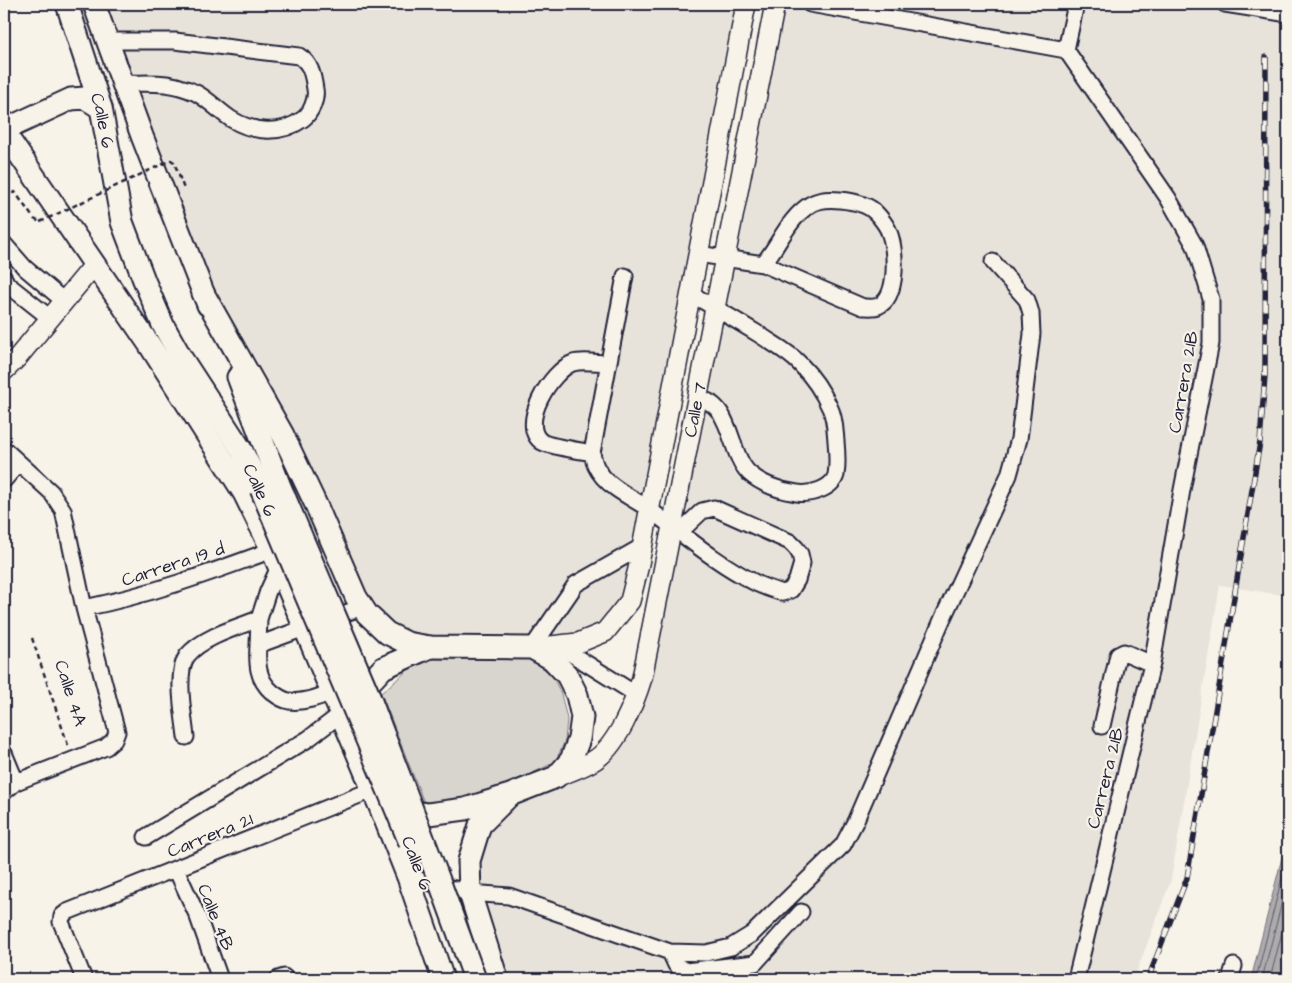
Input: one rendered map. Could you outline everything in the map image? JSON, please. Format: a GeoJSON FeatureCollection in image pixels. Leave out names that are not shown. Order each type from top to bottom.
{"type":"FeatureCollection","features":[{"type":"Feature","properties":{"kind":"highway","name":"Calle 6"},"geometry":{"type":"LineString","coordinates":[[67,4],[101,108],[122,222],[163,325],[182,359],[242,451],[270,486],[367,691],[475,979]]}},
{"type":"Feature","properties":{"kind":"highway","name":"Calle 6"},"geometry":{"type":"LineString","coordinates":[[94,4],[203,293],[227,350],[270,486],[460,979]]}},
{"type":"Feature","properties":{"kind":"highway"},"geometry":{"type":"LineString","coordinates":[[101,108],[85,98],[71,99],[4,131],[149,344],[244,493],[275,559],[376,798],[408,877],[444,979]]}},
{"type":"Feature","properties":{"kind":"highway"},"geometry":{"type":"LineString","coordinates":[[122,222],[131,274],[149,344]]}},
{"type":"Feature","properties":{"kind":"highway"},"geometry":{"type":"LineString","coordinates":[[203,293],[282,435],[362,607],[372,620],[386,633],[407,643],[430,647],[532,648],[552,659],[567,675],[577,695],[582,717],[579,739],[571,760],[556,777],[465,810],[441,813],[428,814],[376,798]]}},
{"type":"Feature","properties":{"kind":"highway"},"geometry":{"type":"LineString","coordinates":[[341,714],[383,668],[430,647]]}},
{"type":"Feature","properties":{"kind":"highway"},"geometry":{"type":"LineString","coordinates":[[497,979],[470,893],[469,862],[480,825],[510,795]]}},
{"type":"Feature","properties":{"kind":"main road","name":"Calle 7"},"geometry":{"type":"LineString","coordinates":[[532,648],[578,643],[605,632],[630,601],[643,546],[691,294],[743,4]]}},
{"type":"Feature","properties":{"kind":"main road","name":"Calle 7"},"geometry":{"type":"LineString","coordinates":[[556,777],[594,760],[606,749],[617,737],[637,696],[675,530],[697,398],[775,4]]}},
{"type":"Feature","properties":{"kind":"main road"},"geometry":{"type":"LineString","coordinates":[[4,371],[95,264]]}},
{"type":"Feature","properties":{"kind":"street"},"geometry":{"type":"LineString","coordinates":[[810,4],[1066,50],[1076,4]]}},
{"type":"Feature","properties":{"kind":"street"},"geometry":{"type":"LineString","coordinates":[[1225,4],[1263,7],[1288,14]]}},
{"type":"Feature","properties":{"kind":"street"},"geometry":{"type":"LineString","coordinates":[[108,41],[175,41],[299,56],[305,60],[312,72],[316,93],[312,107],[304,118],[285,129],[268,132],[253,129],[232,119],[198,94],[177,86],[123,84]]}},
{"type":"Feature","properties":{"kind":"street","name":"Carrera 21B"},"geometry":{"type":"LineString","coordinates":[[1066,50],[1168,198],[1195,246],[1211,299],[1211,343],[1182,490],[1152,664],[1076,979]]}},
{"type":"Feature","properties":{"kind":"street"},"geometry":{"type":"LineString","coordinates":[[698,254],[763,264],[863,307],[878,306],[886,300],[892,283],[895,260],[889,231],[875,211],[852,201],[828,199],[811,204],[794,219],[763,264]]}},
{"type":"Feature","properties":{"kind":"street"},"geometry":{"type":"LineString","coordinates":[[4,244],[25,268],[64,301]]}},
{"type":"Feature","properties":{"kind":"street"},"geometry":{"type":"LineString","coordinates":[[408,877],[470,893],[510,896],[670,952],[706,953],[731,947],[752,934],[842,844],[855,822],[942,620],[1009,474],[1019,439],[1032,334],[1031,313],[1027,300],[993,262]]}},
{"type":"Feature","properties":{"kind":"street"},"geometry":{"type":"LineString","coordinates":[[25,268],[6,281],[50,318]]}},
{"type":"Feature","properties":{"kind":"street"},"geometry":{"type":"LineString","coordinates":[[625,276],[592,453],[595,467],[604,479],[650,510],[675,530],[719,561],[755,583],[783,593],[791,590],[798,580],[802,563],[800,554],[790,542],[714,508],[702,511],[675,530]]}},
{"type":"Feature","properties":{"kind":"street"},"geometry":{"type":"LineString","coordinates":[[691,294],[715,307],[800,363],[820,389],[831,408],[835,422],[837,463],[835,477],[831,485],[813,492],[799,494],[762,482],[747,472],[735,447],[729,428],[720,412],[705,399],[697,398]]}},
{"type":"Feature","properties":{"kind":"street"},"geometry":{"type":"LineString","coordinates":[[592,453],[543,442],[535,434],[533,425],[536,408],[550,380],[564,368],[574,363],[608,362]]}},
{"type":"Feature","properties":{"kind":"street"},"geometry":{"type":"LineString","coordinates":[[4,449],[51,492],[63,510],[84,608],[117,732],[114,740],[106,747],[16,782],[4,792]]}},
{"type":"Feature","properties":{"kind":"street"},"geometry":{"type":"LineString","coordinates":[[4,480],[19,463]]}},
{"type":"Feature","properties":{"kind":"street"},"geometry":{"type":"LineString","coordinates":[[532,648],[576,584],[643,546]]}},
{"type":"Feature","properties":{"kind":"street"},"geometry":{"type":"LineString","coordinates":[[275,559],[259,619],[257,661],[260,676],[267,687],[277,696],[289,701],[314,698],[332,692]]}},
{"type":"Feature","properties":{"kind":"street","name":"Carrera 19 d"},"geometry":{"type":"LineString","coordinates":[[84,608],[145,594],[211,573],[275,559]]}},
{"type":"Feature","properties":{"kind":"street"},"geometry":{"type":"LineString","coordinates":[[258,645],[362,607]]}},
{"type":"Feature","properties":{"kind":"street"},"geometry":{"type":"LineString","coordinates":[[186,737],[181,676],[186,657],[198,646],[223,633],[259,619]]}},
{"type":"Feature","properties":{"kind":"street"},"geometry":{"type":"LineString","coordinates":[[557,645],[637,696]]}},
{"type":"Feature","properties":{"kind":"street"},"geometry":{"type":"LineString","coordinates":[[1102,726],[1118,655],[1124,652],[1152,664]]}},
{"type":"Feature","properties":{"kind":"street"},"geometry":{"type":"LineString","coordinates":[[146,837],[301,743],[341,714]]}},
{"type":"Feature","properties":{"kind":"street"},"geometry":{"type":"LineString","coordinates":[[4,753],[16,782]]}},
{"type":"Feature","properties":{"kind":"street","name":"Carrera 21"},"geometry":{"type":"LineString","coordinates":[[84,979],[61,922],[62,916],[77,907],[176,869],[376,798]]}},
{"type":"Feature","properties":{"kind":"street","name":"Calle 4B"},"geometry":{"type":"LineString","coordinates":[[176,869],[198,918],[220,979]]}},
{"type":"Feature","properties":{"kind":"street"},"geometry":{"type":"LineString","coordinates":[[670,952],[676,964],[686,971],[755,963],[801,912]]}},
{"type":"Feature","properties":{"kind":"path"},"geometry":{"type":"LineString","coordinates":[[4,197],[16,192],[34,219],[40,222],[171,160],[174,162],[184,189]]}},
{"type":"Feature","properties":{"kind":"path","name":"Calle 4A"},"geometry":{"type":"LineString","coordinates":[[32,638],[73,761]]}},
{"type":"Feature","properties":{"kind":"shaded area"},"geometry":{"type":"Polygon","coordinates":[[[94,4],[746,4],[638,569],[605,632],[532,648],[387,633],[203,293],[94,4]]]}},
{"type":"Feature","properties":{"kind":"shaded area"},"geometry":{"type":"Polygon","coordinates":[[[775,4],[1288,4],[1288,596],[1220,585],[1171,880],[1134,979],[497,979],[470,893],[480,825],[510,795],[594,761],[637,695],[775,4]]]}},
{"type":"Feature","properties":{"kind":"shaded area"},"geometry":{"type":"Polygon","coordinates":[[[421,659],[533,659],[553,677],[561,694],[567,719],[565,741],[555,762],[493,793],[458,805],[425,805],[381,693],[421,659]]]}},
{"type":"Feature","properties":{"kind":"water"},"geometry":{"type":"Polygon","coordinates":[[[1288,834],[1288,979],[1251,979],[1288,834]]]}},
{"type":"Feature","properties":{"kind":"railway"},"geometry":{"type":"LineString","coordinates":[[1148,979],[1187,878],[1260,442],[1265,375],[1266,57]]}}]}
